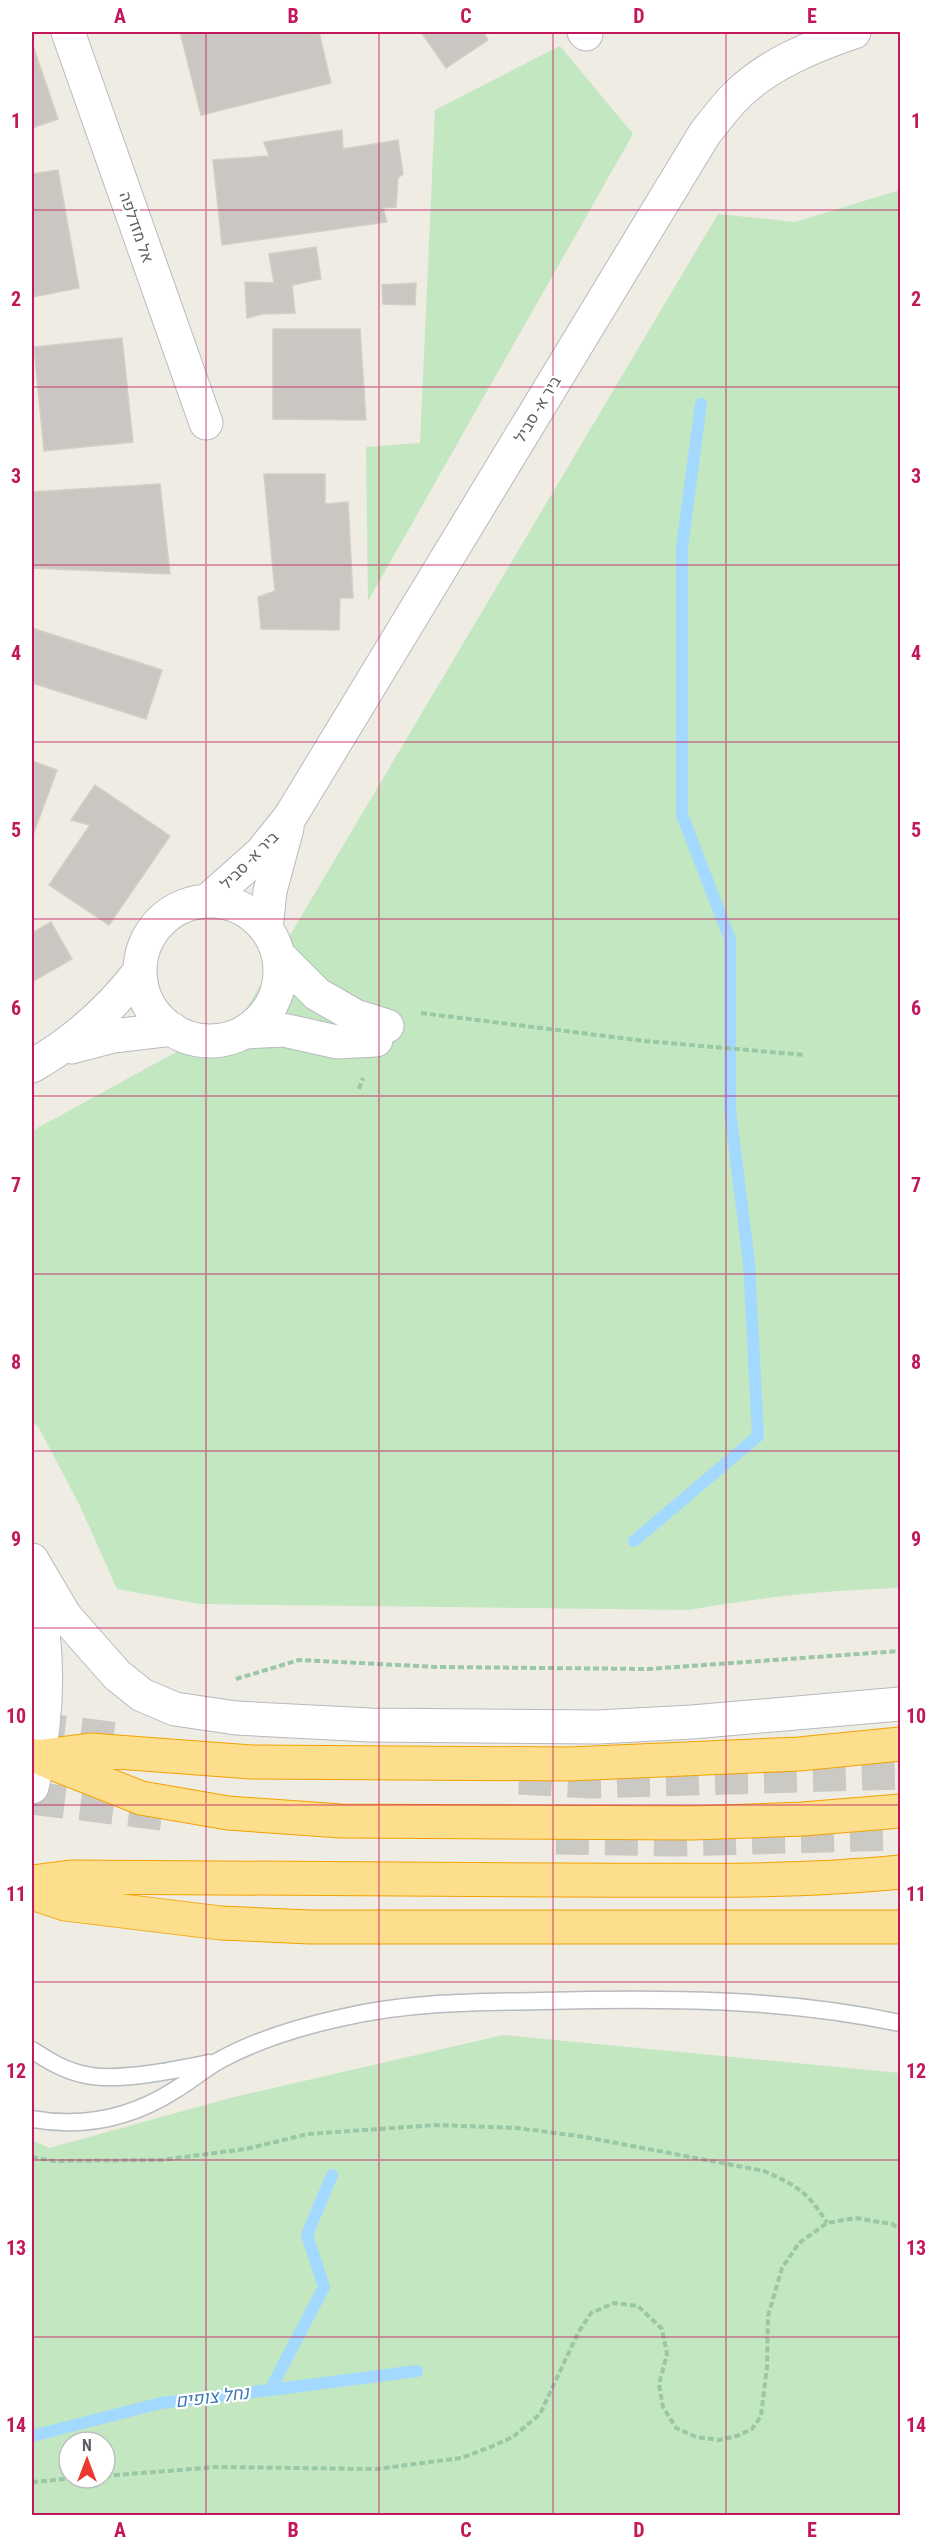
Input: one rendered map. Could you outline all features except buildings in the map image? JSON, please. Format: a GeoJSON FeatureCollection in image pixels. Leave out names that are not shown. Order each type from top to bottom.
{"type":"FeatureCollection","features":[{"type":"Feature","properties":{"kind":"highway"},"geometry":{"type":"LineString","coordinates":[[34,1766],[90,1750],[251,1762],[569,1764],[799,1754],[900,1744]]}},
{"type":"Feature","properties":{"kind":"highway"},"geometry":{"type":"LineString","coordinates":[[34,1766],[141,1798],[228,1813],[341,1821],[692,1822],[803,1819],[900,1811]]}},
{"type":"Feature","properties":{"kind":"highway"},"geometry":{"type":"LineString","coordinates":[[32,1882],[70,1877],[327,1880],[765,1880],[846,1878],[900,1872]]}},
{"type":"Feature","properties":{"kind":"highway"},"geometry":{"type":"LineString","coordinates":[[32,1893],[65,1904],[220,1923],[310,1927],[900,1927]]}},
{"type":"Feature","properties":{"kind":"street","name":"אל מזדלפה"},"geometry":{"type":"LineString","coordinates":[[68,32],[206,423]]}},
{"type":"Feature","properties":{"kind":"street","name":"ביר א- סביל"},"geometry":{"type":"LineString","coordinates":[[207,901],[261,854],[290,818],[705,133],[737,95],[775,67],[834,35]]}},
{"type":"Feature","properties":{"kind":"street","name":"ביר א- סביל"},"geometry":{"type":"LineString","coordinates":[[273,943],[270,891],[290,818]]}},
{"type":"Feature","properties":{"kind":"street"},"geometry":{"type":"LineString","coordinates":[[207,901],[229,903],[250,913],[317,994],[381,1033],[337,1042],[283,1030],[245,1032],[208,1041],[189,1038],[172,1029],[148,1004],[142,988],[140,971],[142,954],[148,937],[172,912],[189,904],[207,901]]}},
{"type":"Feature","properties":{"kind":"street"},"geometry":{"type":"LineString","coordinates":[[245,1032],[267,1012],[274,999],[280,970],[273,943]]}},
{"type":"Feature","properties":{"kind":"street"},"geometry":{"type":"LineString","coordinates":[[32,1066],[60,1050],[100,1016],[122,994],[140,971]]}},
{"type":"Feature","properties":{"kind":"street"},"geometry":{"type":"LineString","coordinates":[[60,1050],[113,1035],[172,1029]]}},
{"type":"Feature","properties":{"kind":"street"},"geometry":{"type":"LineString","coordinates":[[32,1560],[65,1616],[117,1675],[142,1695],[175,1709],[236,1718],[370,1725],[598,1727],[692,1722],[900,1704]]}},
{"type":"Feature","properties":{"kind":"street"},"geometry":{"type":"LineString","coordinates":[[32,1575],[47,1658],[47,1695],[34,1766]]}},
{"type":"Feature","properties":{"kind":"lane"},"geometry":{"type":"LineString","coordinates":[[32,2119],[63,2123],[99,2121],[146,2106],[173,2092],[219,2061],[270,2039],[315,2024],[368,2012],[432,2003],[716,2000],[814,2007],[900,2023]]}},
{"type":"Feature","properties":{"kind":"lane"},"geometry":{"type":"LineString","coordinates":[[32,2050],[61,2068],[87,2076],[155,2073],[219,2061]]}},
{"type":"Feature","properties":{"kind":"path"},"geometry":{"type":"LineString","coordinates":[[359,1089],[381,1033],[406,1011],[645,1041],[805,1054]]}},
{"type":"Feature","properties":{"kind":"path"},"geometry":{"type":"LineString","coordinates":[[227,1682],[299,1660],[438,1667],[648,1669],[900,1651]]}},
{"type":"Feature","properties":{"kind":"path"},"geometry":{"type":"LineString","coordinates":[[32,2157],[53,2161],[161,2160],[246,2149],[308,2133],[436,2125],[517,2128],[585,2137],[764,2172],[790,2182],[814,2202],[827,2223]]}},
{"type":"Feature","properties":{"kind":"path"},"geometry":{"type":"LineString","coordinates":[[117,2475],[216,2467],[377,2469],[461,2458],[513,2437],[540,2414],[578,2332],[591,2313],[614,2303],[638,2306],[662,2329],[667,2354],[659,2384],[663,2407],[676,2428],[696,2437],[719,2440],[737,2436],[752,2429],[761,2416],[767,2367],[768,2316],[783,2268],[799,2243],[827,2223],[855,2218],[892,2224],[900,2229]]}},
{"type":"Feature","properties":{"kind":"path"},"geometry":{"type":"LineString","coordinates":[[32,2482],[57,2480]]}},
{"type":"Feature","properties":{"kind":"green space"},"geometry":{"type":"Polygon","coordinates":[[[560,46],[633,134],[368,601],[366,447],[420,443],[435,110],[560,46]]]}},
{"type":"Feature","properties":{"kind":"green space"},"geometry":{"type":"Polygon","coordinates":[[[900,190],[900,1588],[794,1595],[689,1610],[199,1604],[117,1589],[80,1506],[39,1428],[32,1420],[32,1131],[242,1016],[718,214],[795,222],[900,190]]]}},
{"type":"Feature","properties":{"kind":"green space"},"geometry":{"type":"Polygon","coordinates":[[[503,2035],[900,2073],[900,2515],[32,2515],[32,2140],[49,2148],[234,2097],[503,2035]]]}},
{"type":"Feature","properties":{"kind":"waterway"},"geometry":{"type":"LineString","coordinates":[[634,1541],[758,1436],[749,1263],[730,1111],[730,939],[682,815],[682,547],[701,404]]}},
{"type":"Feature","properties":{"kind":"waterway","name":"נחל צופים"},"geometry":{"type":"LineString","coordinates":[[32,2436],[161,2403],[270,2390],[324,2287],[307,2235],[332,2175]]}},
{"type":"Feature","properties":{"kind":"waterway"},"geometry":{"type":"LineString","coordinates":[[270,2390],[417,2371]]}},
{"type":"Feature","properties":{"kind":"tunnel"},"geometry":{"type":"LineString","coordinates":[[32,1728],[127,1740]]}},
{"type":"Feature","properties":{"kind":"tunnel"},"geometry":{"type":"LineString","coordinates":[[519,1778],[592,1782],[900,1773]]}},
{"type":"Feature","properties":{"kind":"tunnel"},"geometry":{"type":"LineString","coordinates":[[32,1798],[170,1815]]}},
{"type":"Feature","properties":{"kind":"tunnel"},"geometry":{"type":"LineString","coordinates":[[556,1838],[676,1840],[900,1834]]}}]}
